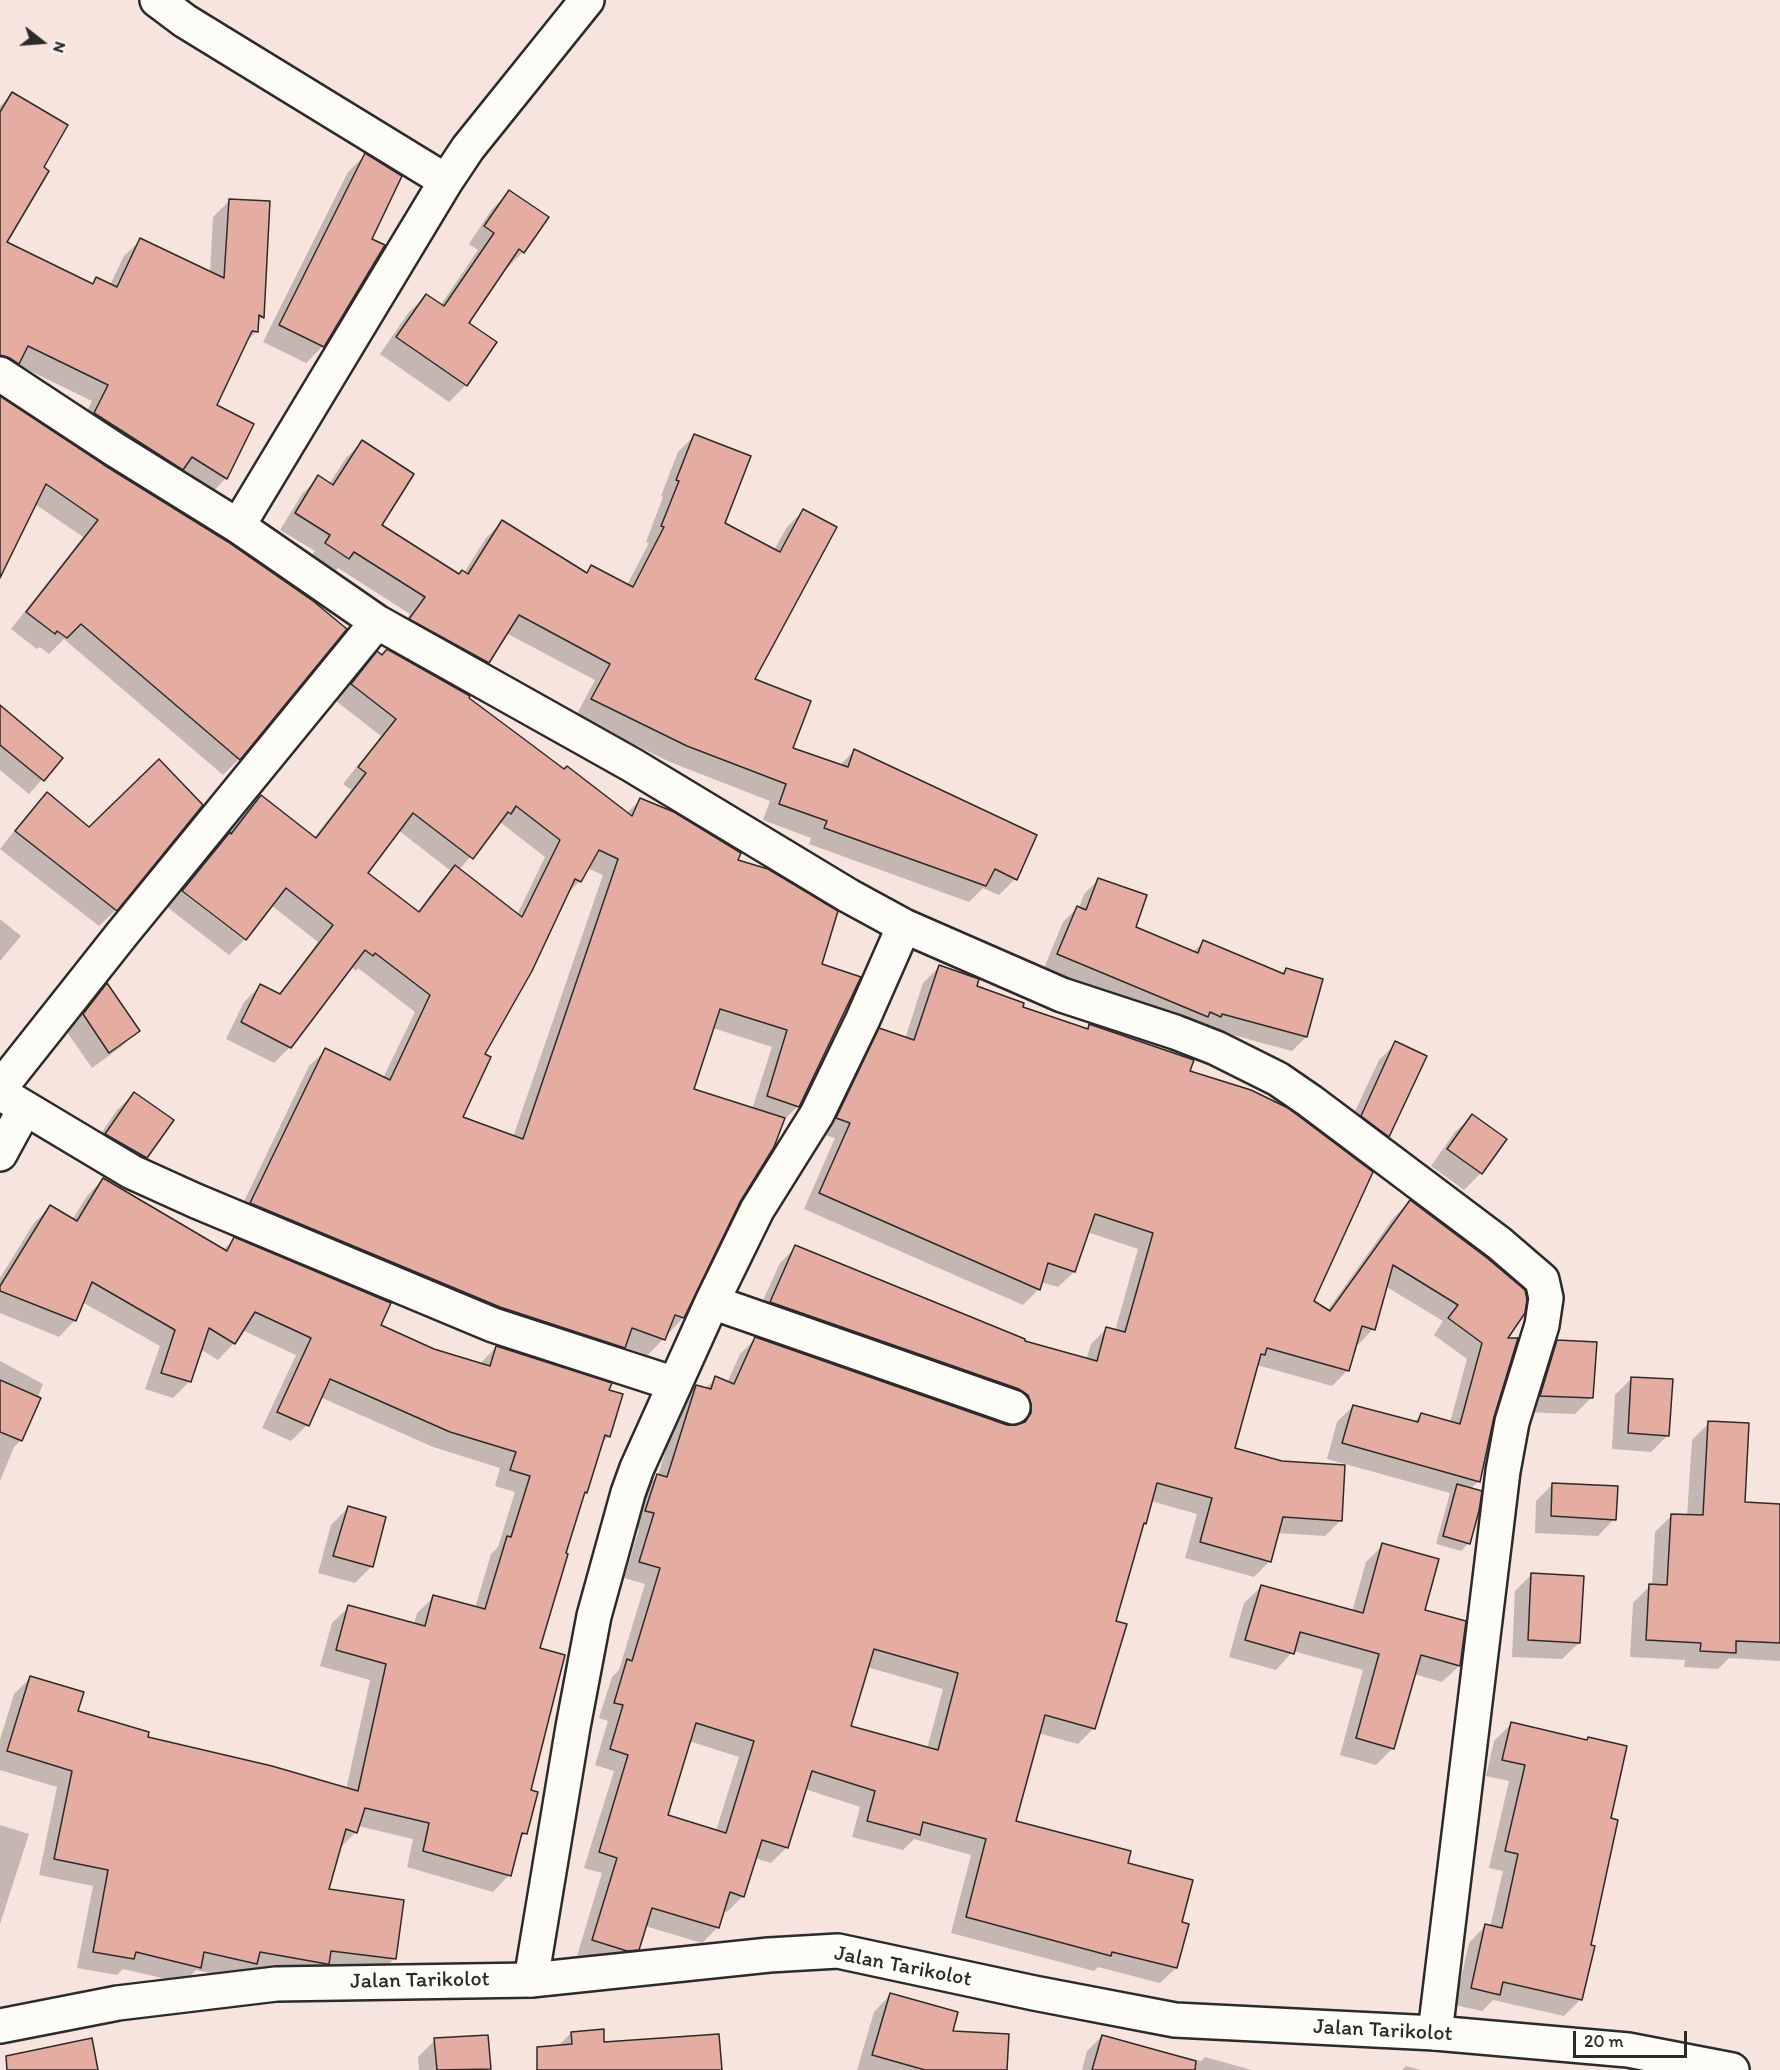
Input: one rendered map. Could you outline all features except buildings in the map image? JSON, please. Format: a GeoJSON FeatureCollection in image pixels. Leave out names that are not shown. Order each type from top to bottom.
{"type":"FeatureCollection","features":[{"type":"Feature","properties":{"kind":"street"},"geometry":{"type":"LineString","coordinates":[[157,0],[185,21],[446,181]]}},
{"type":"Feature","properties":{"kind":"street"},"geometry":{"type":"LineString","coordinates":[[238,526],[446,181],[468,148],[587,0]]}},
{"type":"Feature","properties":{"kind":"street"},"geometry":{"type":"LineString","coordinates":[[0,374],[114,449],[238,526],[377,622],[632,765],[839,891],[904,926],[1062,995],[1175,1032],[1216,1048],[1278,1079],[1498,1243],[1542,1280],[1546,1298],[1542,1325],[1512,1422],[1503,1471],[1435,2033]]}},
{"type":"Feature","properties":{"kind":"street"},"geometry":{"type":"LineString","coordinates":[[0,1154],[8,1096],[122,934],[377,622]]}},
{"type":"Feature","properties":{"kind":"street"},"geometry":{"type":"LineString","coordinates":[[531,1980],[594,1616],[634,1476],[712,1302],[757,1210],[817,1114],[863,1020],[904,926]]}},
{"type":"Feature","properties":{"kind":"street"},"geometry":{"type":"LineString","coordinates":[[8,1096],[132,1172],[207,1205],[493,1325],[675,1384]]}},
{"type":"Feature","properties":{"kind":"street"},"geometry":{"type":"LineString","coordinates":[[712,1302],[1013,1407]]}},
{"type":"Feature","properties":{"kind":"street","name":"Jalan Tarikolot"},"geometry":{"type":"LineString","coordinates":[[0,2026],[118,2003],[276,1984],[531,1980],[769,1955],[838,1952],[1034,1994],[1175,2020],[1435,2033],[1628,2050],[1732,2070]]}}]}
